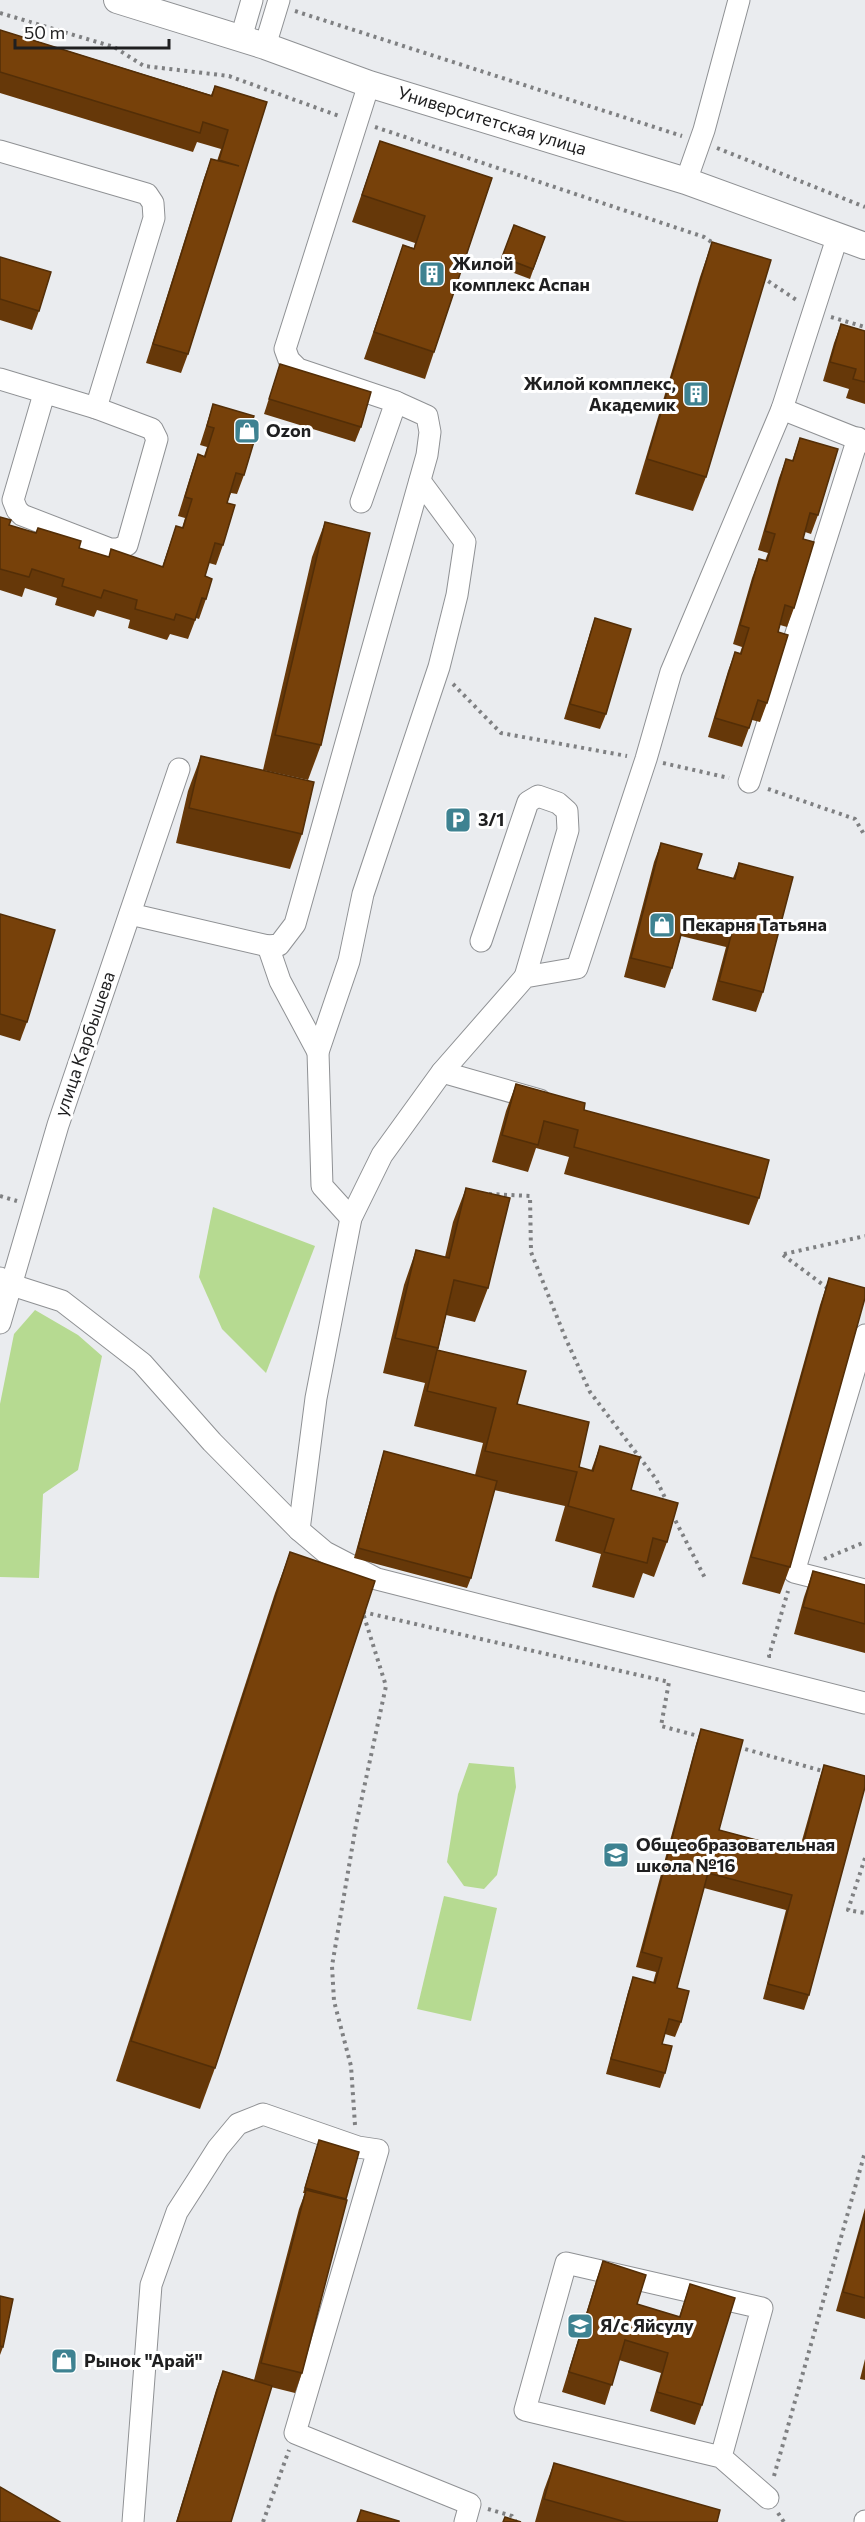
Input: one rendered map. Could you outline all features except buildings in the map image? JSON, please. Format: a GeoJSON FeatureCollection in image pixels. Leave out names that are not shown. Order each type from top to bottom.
{"type":"FeatureCollection","features":[{"type":"Feature","properties":{"kind":"main road","name":"Университетская улица"},"geometry":{"type":"LineString","coordinates":[[117,0],[241,38],[369,84],[686,182],[865,246]]}},
{"type":"Feature","properties":{"kind":"street"},"geometry":{"type":"LineString","coordinates":[[241,38],[252,0]]}},
{"type":"Feature","properties":{"kind":"street"},"geometry":{"type":"LineString","coordinates":[[686,182],[700,142],[739,0]]}},
{"type":"Feature","properties":{"kind":"street"},"geometry":{"type":"LineString","coordinates":[[265,46],[278,3]]}},
{"type":"Feature","properties":{"kind":"street"},"geometry":{"type":"LineString","coordinates":[[130,914],[268,946],[279,945],[295,924],[427,455],[429,432],[427,416],[396,402],[298,369],[289,360],[285,350],[369,84]]}},
{"type":"Feature","properties":{"kind":"street"},"geometry":{"type":"LineString","coordinates":[[0,151],[147,194],[153,202],[154,218],[96,408]]}},
{"type":"Feature","properties":{"kind":"street"},"geometry":{"type":"LineString","coordinates":[[525,977],[577,968],[646,759],[671,672],[782,408],[838,235]]}},
{"type":"Feature","properties":{"kind":"street"},"geometry":{"type":"LineString","coordinates":[[0,380],[96,408],[152,429],[157,439],[127,545],[118,549],[110,549],[22,515],[17,510],[13,500],[45,394]]}},
{"type":"Feature","properties":{"kind":"street"},"geometry":{"type":"LineString","coordinates":[[361,502],[396,402]]}},
{"type":"Feature","properties":{"kind":"street"},"geometry":{"type":"LineString","coordinates":[[749,782],[862,440],[782,408]]}},
{"type":"Feature","properties":{"kind":"street"},"geometry":{"type":"LineString","coordinates":[[351,1218],[322,1186],[318,1052],[349,961],[363,894],[439,667],[457,595],[465,542],[420,481]]}},
{"type":"Feature","properties":{"kind":"street","name":"улица Карбышева"},"geometry":{"type":"LineString","coordinates":[[0,1323],[6,1282],[179,769]]}},
{"type":"Feature","properties":{"kind":"street"},"geometry":{"type":"LineString","coordinates":[[299,1530],[316,1398],[351,1218],[382,1155],[442,1072],[525,977],[568,830],[567,811],[558,803],[538,796],[528,802],[481,941]]}},
{"type":"Feature","properties":{"kind":"street"},"geometry":{"type":"LineString","coordinates":[[268,946],[280,981],[318,1052]]}},
{"type":"Feature","properties":{"kind":"street"},"geometry":{"type":"LineString","coordinates":[[442,1072],[562,1107]]}},
{"type":"Feature","properties":{"kind":"street"},"geometry":{"type":"LineString","coordinates":[[6,1282],[62,1301],[142,1363],[212,1442],[299,1530],[325,1552],[377,1579],[865,1703]]}},
{"type":"Feature","properties":{"kind":"street"},"geometry":{"type":"LineString","coordinates":[[865,1335],[794,1572],[865,1590]]}},
{"type":"Feature","properties":{"kind":"street"},"geometry":{"type":"LineString","coordinates":[[133,2522],[152,2285],[177,2212],[218,2148],[238,2124],[263,2114],[358,2146],[378,2150],[295,2433],[468,2513]]}},
{"type":"Feature","properties":{"kind":"street"},"geometry":{"type":"LineString","coordinates":[[720,2457],[762,2308],[566,2263],[525,2410],[720,2457],[768,2498]]}},
{"type":"Feature","properties":{"kind":"path"},"geometry":{"type":"LineString","coordinates":[[278,3],[700,142],[865,207]]}},
{"type":"Feature","properties":{"kind":"path"},"geometry":{"type":"LineString","coordinates":[[0,13],[114,47],[144,66],[229,76],[357,122],[704,237],[722,250]]}},
{"type":"Feature","properties":{"kind":"path"},"geometry":{"type":"LineString","coordinates":[[759,274],[813,312],[865,327]]}},
{"type":"Feature","properties":{"kind":"path"},"geometry":{"type":"LineString","coordinates":[[439,667],[501,733],[646,759]]}},
{"type":"Feature","properties":{"kind":"path"},"geometry":{"type":"LineString","coordinates":[[486,1194],[530,1196],[531,1252],[590,1392],[656,1479],[706,1580]]}},
{"type":"Feature","properties":{"kind":"path"},"geometry":{"type":"LineString","coordinates":[[837,1295],[783,1255],[865,1236]]}},
{"type":"Feature","properties":{"kind":"path"},"geometry":{"type":"LineString","coordinates":[[779,1659],[769,1656],[794,1572],[865,1542]]}},
{"type":"Feature","properties":{"kind":"path"},"geometry":{"type":"LineString","coordinates":[[358,2146],[352,2104],[351,2067],[334,2001],[332,1966],[356,1825],[386,1686],[359,1602]]}},
{"type":"Feature","properties":{"kind":"path"},"geometry":{"type":"LineString","coordinates":[[363,1612],[669,1682],[662,1726],[707,1738]]}},
{"type":"Feature","properties":{"kind":"path"},"geometry":{"type":"LineString","coordinates":[[729,1745],[831,1773]]}},
{"type":"Feature","properties":{"kind":"path"},"geometry":{"type":"LineString","coordinates":[[865,1858],[848,1910],[865,1913]]}},
{"type":"Feature","properties":{"kind":"path"},"geometry":{"type":"LineString","coordinates":[[784,2522],[768,2498],[865,2152]]}},
{"type":"Feature","properties":{"kind":"path"},"geometry":{"type":"LineString","coordinates":[[263,2522],[295,2433]]}},
{"type":"Feature","properties":{"kind":"path"},"geometry":{"type":"LineString","coordinates":[[468,2513],[512,2516],[516,2522]]}},
{"type":"Feature","properties":{"kind":"green space"},"geometry":{"type":"Polygon","coordinates":[[[213,1207],[315,1246],[266,1373],[222,1329],[199,1277],[213,1207]]]}},
{"type":"Feature","properties":{"kind":"green space"},"geometry":{"type":"Polygon","coordinates":[[[35,1310],[78,1335],[102,1356],[78,1470],[43,1494],[39,1578],[0,1577],[0,1404],[14,1334],[35,1310]]]}},
{"type":"Feature","properties":{"kind":"green space"},"geometry":{"type":"Polygon","coordinates":[[[469,1763],[514,1767],[516,1787],[497,1875],[484,1889],[464,1886],[447,1862],[458,1794],[469,1763]]]}},
{"type":"Feature","properties":{"kind":"green space"},"geometry":{"type":"Polygon","coordinates":[[[444,1896],[497,1908],[471,2021],[417,2009],[444,1896]]]}},
{"type":"Feature","properties":{"kind":"place","name":"Жилой комплекс Аспан"},"geometry":{"type":"Point","coordinates":[432,274]}},
{"type":"Feature","properties":{"kind":"place","name":"Жилой комплекс, Академик"},"geometry":{"type":"Point","coordinates":[696,394]}},
{"type":"Feature","properties":{"kind":"place","name":"Ozon"},"geometry":{"type":"Point","coordinates":[247,431]}},
{"type":"Feature","properties":{"kind":"place","name":"3/1"},"geometry":{"type":"Point","coordinates":[458,820]}},
{"type":"Feature","properties":{"kind":"place","name":"Пекарня Татьяна"},"geometry":{"type":"Point","coordinates":[662,925]}},
{"type":"Feature","properties":{"kind":"place","name":"Общеобразовательная школа №16"},"geometry":{"type":"Point","coordinates":[616,1855]}},
{"type":"Feature","properties":{"kind":"place","name":"Я/c Яйсулу"},"geometry":{"type":"Point","coordinates":[580,2326]}},
{"type":"Feature","properties":{"kind":"place","name":"Рынок \"Арай\""},"geometry":{"type":"Point","coordinates":[64,2361]}}]}
